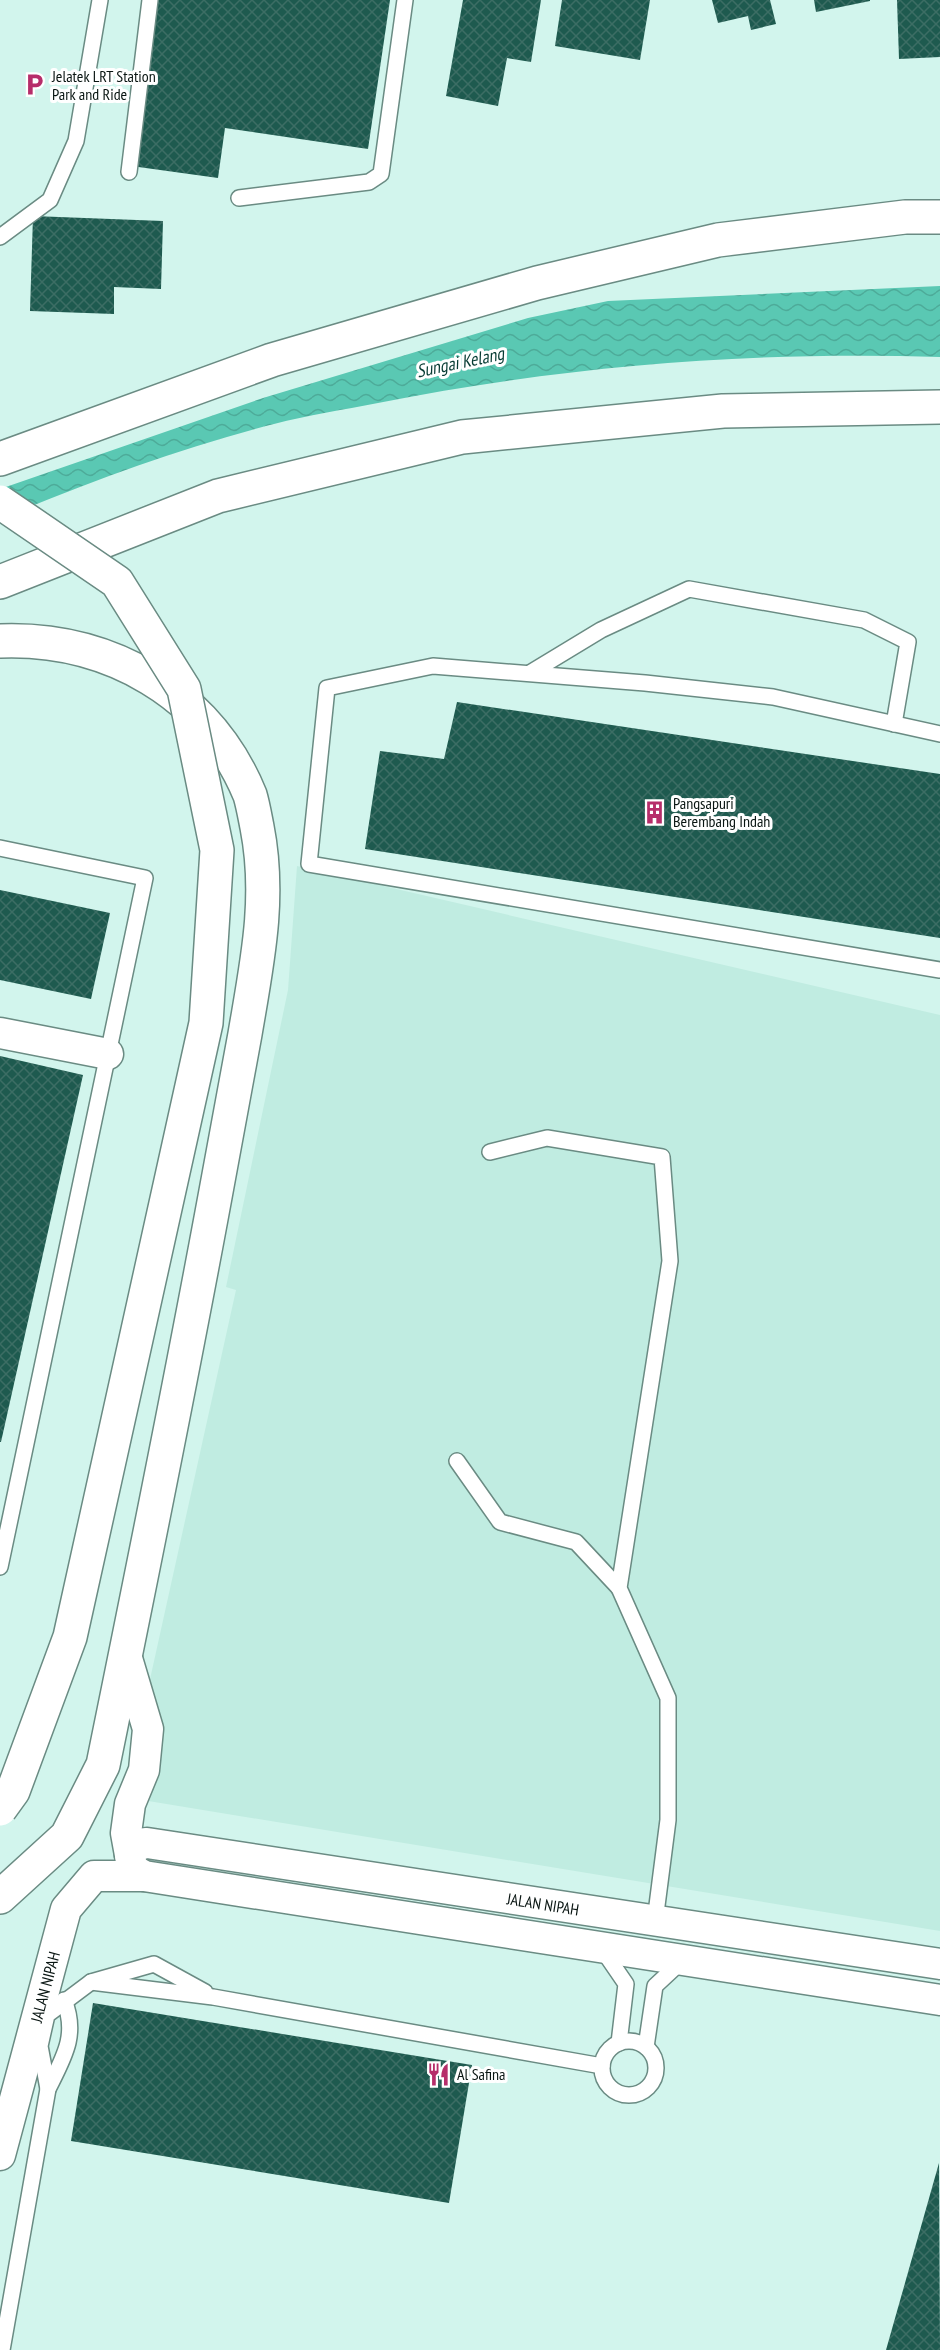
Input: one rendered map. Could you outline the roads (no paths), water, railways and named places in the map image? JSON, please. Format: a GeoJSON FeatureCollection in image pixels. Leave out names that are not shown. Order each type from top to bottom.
{"type":"FeatureCollection","features":[{"type":"Feature","properties":{"kind":"highway"},"geometry":{"type":"LineString","coordinates":[[0,459],[272,360],[537,283],[718,240],[905,217],[940,217]]}},
{"type":"Feature","properties":{"kind":"highway"},"geometry":{"type":"LineString","coordinates":[[0,582],[218,496],[462,437],[723,411],[940,407]]}},
{"type":"Feature","properties":{"kind":"highway"},"geometry":{"type":"LineString","coordinates":[[0,502],[117,582],[184,689],[217,850],[206,1023],[70,1637],[13,1791],[0,1809]]}},
{"type":"Feature","properties":{"kind":"highway"},"geometry":{"type":"LineString","coordinates":[[0,641],[26,640],[86,650],[141,672],[184,701],[223,744],[250,797],[262,856],[263,934],[201,1273],[103,1765],[67,1836],[0,1897]]}},
{"type":"Feature","properties":{"kind":"street"},"geometry":{"type":"LineString","coordinates":[[0,1033],[108,1054]]}},
{"type":"Feature","properties":{"kind":"street"},"geometry":{"type":"LineString","coordinates":[[126,1655],[148,1729],[144,1770],[130,1804],[126,1833],[140,1858],[602,1947],[940,2000]]}},
{"type":"Feature","properties":{"kind":"street","name":"JALAN NIPAH"},"geometry":{"type":"LineString","coordinates":[[0,2155],[6,2105],[66,1909],[94,1876],[140,1858],[655,1921],[940,1964]]}},
{"type":"Feature","properties":{"kind":"lane"},"geometry":{"type":"LineString","coordinates":[[0,237],[50,200],[75,141],[100,0]]}},
{"type":"Feature","properties":{"kind":"lane"},"geometry":{"type":"LineString","coordinates":[[129,172],[150,0]]}},
{"type":"Feature","properties":{"kind":"lane"},"geometry":{"type":"LineString","coordinates":[[239,198],[369,182],[381,174],[405,0]]}},
{"type":"Feature","properties":{"kind":"lane"},"geometry":{"type":"LineString","coordinates":[[530,674],[601,630],[689,590],[864,620],[908,642],[894,724]]}},
{"type":"Feature","properties":{"kind":"lane"},"geometry":{"type":"LineString","coordinates":[[940,734],[773,697],[433,666],[327,688],[309,864],[940,970]]}},
{"type":"Feature","properties":{"kind":"lane"},"geometry":{"type":"LineString","coordinates":[[0,848],[145,878],[0,1567]]}},
{"type":"Feature","properties":{"kind":"lane"},"geometry":{"type":"LineString","coordinates":[[490,1152],[547,1138],[662,1157],[670,1261],[619,1588]]}},
{"type":"Feature","properties":{"kind":"lane"},"geometry":{"type":"LineString","coordinates":[[457,1461],[500,1522],[576,1542],[619,1588],[668,1698],[668,1820],[655,1921]]}},
{"type":"Feature","properties":{"kind":"lane"},"geometry":{"type":"LineString","coordinates":[[602,1947],[626,1984],[619,2043]]}},
{"type":"Feature","properties":{"kind":"lane"},"geometry":{"type":"LineString","coordinates":[[646,2047],[655,1986],[683,1960]]}},
{"type":"Feature","properties":{"kind":"lane"},"geometry":{"type":"LineString","coordinates":[[118,1980],[154,1964],[213,1997]]}},
{"type":"Feature","properties":{"kind":"lane"},"geometry":{"type":"LineString","coordinates":[[48,2089],[40,2046],[47,2015],[64,2000],[91,1982],[118,1980],[602,2066]]}},
{"type":"Feature","properties":{"kind":"lane"},"geometry":{"type":"LineString","coordinates":[[2,2350],[48,2089],[66,2051],[72,2018],[64,2000]]}},
{"type":"Feature","properties":{"kind":"lane"},"geometry":{"type":"LineString","coordinates":[[633,2041],[646,2047],[654,2056],[656,2073],[654,2082],[640,2093],[631,2096],[614,2090],[603,2075],[602,2066],[608,2050],[619,2043],[633,2041]]}},
{"type":"Feature","properties":{"kind":"water","name":"Sungai Kelang"},"geometry":{"type":"Polygon","coordinates":[[[940,286],[940,357],[799,356],[728,359],[588,371],[448,390],[300,418],[239,433],[135,467],[0,519],[0,489],[263,398],[528,318],[608,301],[940,286]]]}},
{"type":"Feature","properties":{"kind":"place","name":"Jelatek LRT Station Park and Ride"},"geometry":{"type":"Point","coordinates":[34,85]}},
{"type":"Feature","properties":{"kind":"place","name":"Pangsapuri Berembang Indah"},"geometry":{"type":"Point","coordinates":[655,812]}},
{"type":"Feature","properties":{"kind":"place","name":"Al Safina"},"geometry":{"type":"Point","coordinates":[439,2074]}}]}
